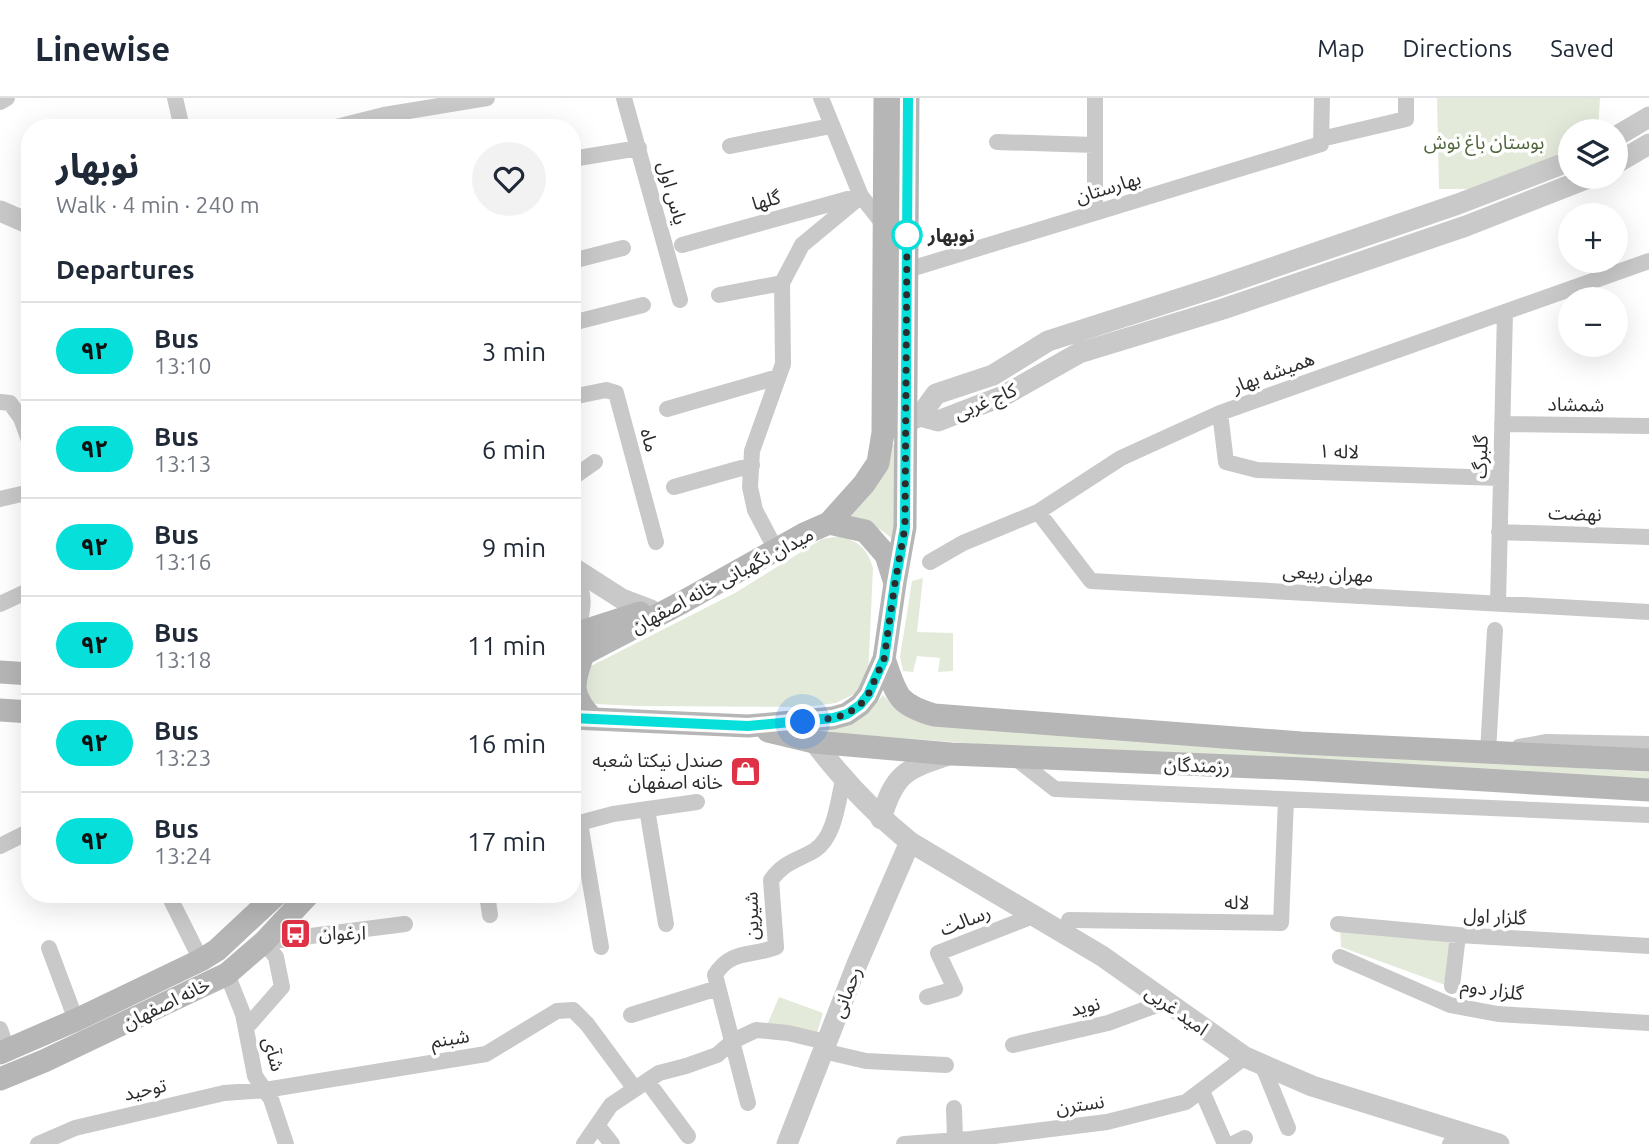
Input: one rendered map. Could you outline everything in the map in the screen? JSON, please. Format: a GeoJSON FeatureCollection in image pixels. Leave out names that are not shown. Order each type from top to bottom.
{"type":"FeatureCollection","features":[{"type":"Feature","properties":{"kind":"main road"},"geometry":{"type":"LineString","coordinates":[[829,523],[864,484],[878,463],[883,433],[885,98]]}},
{"type":"Feature","properties":{"kind":"main road"},"geometry":{"type":"LineString","coordinates":[[895,583],[905,527],[913,419],[907,270],[908,98]]}},
{"type":"Feature","properties":{"kind":"main road","name":"میدان نگهبانی خانه اصفهان"},"geometry":{"type":"LineString","coordinates":[[581,656],[829,523],[865,531],[877,541],[886,555],[895,583],[884,659],[868,695],[847,714],[833,718],[748,726],[582,718]]}},
{"type":"Feature","properties":{"kind":"main road"},"geometry":{"type":"LineString","coordinates":[[581,632],[651,610],[674,606]]}},
{"type":"Feature","properties":{"kind":"main road","name":"رزمندگان"},"geometry":{"type":"LineString","coordinates":[[884,659],[901,701],[915,710],[934,715],[1301,743],[1649,760]]}},
{"type":"Feature","properties":{"kind":"main road"},"geometry":{"type":"LineString","coordinates":[[0,672],[21,673]]}},
{"type":"Feature","properties":{"kind":"main road"},"geometry":{"type":"LineString","coordinates":[[0,710],[21,711]]}},
{"type":"Feature","properties":{"kind":"main road","name":"رزمندگان"},"geometry":{"type":"LineString","coordinates":[[748,726],[814,742],[951,754],[1299,769],[1649,790]]}},
{"type":"Feature","properties":{"kind":"main road","name":"خانه اصفهان"},"geometry":{"type":"LineString","coordinates":[[2,1044],[76,1020],[201,960],[217,950],[267,903]]}},
{"type":"Feature","properties":{"kind":"main road","name":"خانه اصفهان"},"geometry":{"type":"LineString","coordinates":[[0,1079],[44,1061],[226,974],[264,942],[301,903]]}},
{"type":"Feature","properties":{"kind":"street"},"geometry":{"type":"LineString","coordinates":[[0,102],[7,98]]}},
{"type":"Feature","properties":{"kind":"street"},"geometry":{"type":"LineString","coordinates":[[175,98],[180,119]]}},
{"type":"Feature","properties":{"kind":"street"},"geometry":{"type":"LineString","coordinates":[[393,119],[487,98]]}},
{"type":"Feature","properties":{"kind":"street","name":"یاس اول"},"geometry":{"type":"LineString","coordinates":[[624,98],[680,300]]}},
{"type":"Feature","properties":{"kind":"street"},"geometry":{"type":"LineString","coordinates":[[821,98],[861,196],[884,225]]}},
{"type":"Feature","properties":{"kind":"street"},"geometry":{"type":"LineString","coordinates":[[1095,98],[1095,212]]}},
{"type":"Feature","properties":{"kind":"street"},"geometry":{"type":"LineString","coordinates":[[1321,142],[1322,98]]}},
{"type":"Feature","properties":{"kind":"street","name":"بهارستان"},"geometry":{"type":"LineString","coordinates":[[907,270],[1321,142],[1406,119],[1406,98]]}},
{"type":"Feature","properties":{"kind":"street"},"geometry":{"type":"LineString","coordinates":[[1628,129],[1649,117]]}},
{"type":"Feature","properties":{"kind":"street"},"geometry":{"type":"LineString","coordinates":[[730,146],[831,126]]}},
{"type":"Feature","properties":{"kind":"street"},"geometry":{"type":"LineString","coordinates":[[997,142],[1095,145]]}},
{"type":"Feature","properties":{"kind":"street"},"geometry":{"type":"LineString","coordinates":[[1628,156],[1649,144]]}},
{"type":"Feature","properties":{"kind":"street"},"geometry":{"type":"LineString","coordinates":[[581,158],[639,148]]}},
{"type":"Feature","properties":{"kind":"street","name":"کاج غربی"},"geometry":{"type":"LineString","coordinates":[[913,419],[936,394],[993,375],[1048,341],[1458,204],[1558,166]]}},
{"type":"Feature","properties":{"kind":"street","name":"کاج غربی"},"geometry":{"type":"LineString","coordinates":[[913,419],[937,421],[1003,396],[1079,353],[1216,311],[1466,226],[1560,189]]}},
{"type":"Feature","properties":{"kind":"street"},"geometry":{"type":"LineString","coordinates":[[776,550],[755,510],[750,487],[752,451],[783,364],[782,283],[802,245],[861,196]]}},
{"type":"Feature","properties":{"kind":"street","name":"گلها"},"geometry":{"type":"LineString","coordinates":[[681,245],[861,196]]}},
{"type":"Feature","properties":{"kind":"street"},"geometry":{"type":"LineString","coordinates":[[1458,204],[1466,226]]}},
{"type":"Feature","properties":{"kind":"street"},"geometry":{"type":"LineString","coordinates":[[0,211],[21,219]]}},
{"type":"Feature","properties":{"kind":"street"},"geometry":{"type":"LineString","coordinates":[[581,259],[624,248]]}},
{"type":"Feature","properties":{"kind":"street","name":"همیشه بهار"},"geometry":{"type":"LineString","coordinates":[[930,562],[963,543],[1038,512],[1121,458],[1220,413],[1649,261]]}},
{"type":"Feature","properties":{"kind":"street"},"geometry":{"type":"LineString","coordinates":[[719,295],[782,283]]}},
{"type":"Feature","properties":{"kind":"street"},"geometry":{"type":"LineString","coordinates":[[1209,289],[1216,311]]}},
{"type":"Feature","properties":{"kind":"street"},"geometry":{"type":"LineString","coordinates":[[581,321],[643,305]]}},
{"type":"Feature","properties":{"kind":"street","name":"گلبرگ"},"geometry":{"type":"LineString","coordinates":[[1498,604],[1505,312]]}},
{"type":"Feature","properties":{"kind":"street"},"geometry":{"type":"LineString","coordinates":[[667,409],[778,377]]}},
{"type":"Feature","properties":{"kind":"street","name":"ماه"},"geometry":{"type":"LineString","coordinates":[[581,395],[606,390],[616,393],[656,542]]}},
{"type":"Feature","properties":{"kind":"street"},"geometry":{"type":"LineString","coordinates":[[0,402],[10,403],[21,418]]}},
{"type":"Feature","properties":{"kind":"street","name":"لاله ۱"},"geometry":{"type":"LineString","coordinates":[[1220,413],[1226,461],[1257,470],[1500,478]]}},
{"type":"Feature","properties":{"kind":"street"},"geometry":{"type":"LineString","coordinates":[[883,433],[913,419]]}},
{"type":"Feature","properties":{"kind":"street","name":"شمشاد"},"geometry":{"type":"LineString","coordinates":[[1502,424],[1649,426]]}},
{"type":"Feature","properties":{"kind":"street"},"geometry":{"type":"LineString","coordinates":[[581,472],[595,462]]}},
{"type":"Feature","properties":{"kind":"street"},"geometry":{"type":"LineString","coordinates":[[674,487],[752,465]]}},
{"type":"Feature","properties":{"kind":"street"},"geometry":{"type":"LineString","coordinates":[[0,499],[21,494]]}},
{"type":"Feature","properties":{"kind":"street","name":"مهران ربیعی"},"geometry":{"type":"LineString","coordinates":[[1038,512],[1091,581],[1649,612]]}},
{"type":"Feature","properties":{"kind":"street","name":"نهضت"},"geometry":{"type":"LineString","coordinates":[[1499,532],[1649,537]]}},
{"type":"Feature","properties":{"kind":"street"},"geometry":{"type":"LineString","coordinates":[[581,573],[622,599],[651,610]]}},
{"type":"Feature","properties":{"kind":"street"},"geometry":{"type":"LineString","coordinates":[[0,604],[21,594]]}},
{"type":"Feature","properties":{"kind":"street"},"geometry":{"type":"LineString","coordinates":[[1495,629],[1488,752],[1547,742],[1649,744]]}},
{"type":"Feature","properties":{"kind":"street","name":"امید غربی"},"geometry":{"type":"LineString","coordinates":[[814,742],[843,780],[910,842],[1102,956],[1165,1003],[1254,1061],[1312,1086],[1499,1144]]}},
{"type":"Feature","properties":{"kind":"street"},"geometry":{"type":"LineString","coordinates":[[881,818],[889,792],[905,772],[951,754]]}},
{"type":"Feature","properties":{"kind":"street"},"geometry":{"type":"LineString","coordinates":[[1014,757],[1055,789],[1649,815]]}},
{"type":"Feature","properties":{"kind":"street","name":"شیرین"},"geometry":{"type":"LineString","coordinates":[[718,988],[715,975],[723,962],[735,956],[776,947],[771,880],[779,869],[816,849],[825,840],[843,780]]}},
{"type":"Feature","properties":{"kind":"street","name":"لاله"},"geometry":{"type":"LineString","coordinates":[[1069,920],[1281,923],[1286,800]]}},
{"type":"Feature","properties":{"kind":"street"},"geometry":{"type":"LineString","coordinates":[[581,823],[612,814],[697,802]]}},
{"type":"Feature","properties":{"kind":"street"},"geometry":{"type":"LineString","coordinates":[[648,809],[666,924]]}},
{"type":"Feature","properties":{"kind":"street"},"geometry":{"type":"LineString","coordinates":[[0,846],[21,836]]}},
{"type":"Feature","properties":{"kind":"street","name":"رحمانی"},"geometry":{"type":"LineString","coordinates":[[790,1144],[857,964],[910,842]]}},
{"type":"Feature","properties":{"kind":"street"},"geometry":{"type":"LineString","coordinates":[[581,849],[601,947]]}},
{"type":"Feature","properties":{"kind":"street"},"geometry":{"type":"LineString","coordinates":[[172,903],[201,960]]}},
{"type":"Feature","properties":{"kind":"street"},"geometry":{"type":"LineString","coordinates":[[488,903],[490,915]]}},
{"type":"Feature","properties":{"kind":"street","name":"رسالت"},"geometry":{"type":"LineString","coordinates":[[927,997],[955,989],[937,953],[1033,916]]}},
{"type":"Feature","properties":{"kind":"street"},"geometry":{"type":"LineString","coordinates":[[264,942],[405,924]]}},
{"type":"Feature","properties":{"kind":"street","name":"گلزار اول"},"geometry":{"type":"LineString","coordinates":[[1338,924],[1458,935],[1649,946]]}},
{"type":"Feature","properties":{"kind":"street"},"geometry":{"type":"LineString","coordinates":[[1452,986],[1458,935]]}},
{"type":"Feature","properties":{"kind":"street"},"geometry":{"type":"LineString","coordinates":[[246,1028],[282,986],[276,957],[264,942]]}},
{"type":"Feature","properties":{"kind":"street"},"geometry":{"type":"LineString","coordinates":[[49,948],[76,1020]]}},
{"type":"Feature","properties":{"kind":"street","name":"گلزار دوم"},"geometry":{"type":"LineString","coordinates":[[1340,957],[1450,1005],[1498,1014],[1649,1023]]}},
{"type":"Feature","properties":{"kind":"street","name":"شآی"},"geometry":{"type":"LineString","coordinates":[[226,974],[243,1014],[255,1076],[271,1099],[286,1144]]}},
{"type":"Feature","properties":{"kind":"street"},"geometry":{"type":"LineString","coordinates":[[631,1015],[718,988],[747,1103]]}},
{"type":"Feature","properties":{"kind":"street","name":"نوید"},"geometry":{"type":"LineString","coordinates":[[1013,1045],[1108,1023],[1165,1003]]}},
{"type":"Feature","properties":{"kind":"street","name":"شبنم"},"geometry":{"type":"LineString","coordinates":[[265,1090],[486,1054],[557,1011],[573,1010],[641,1085]]}},
{"type":"Feature","properties":{"kind":"street"},"geometry":{"type":"LineString","coordinates":[[584,1144],[611,1105],[659,1073],[717,1055],[733,1041],[756,1030],[788,1033],[866,1061],[946,1065]]}},
{"type":"Feature","properties":{"kind":"street"},"geometry":{"type":"LineString","coordinates":[[1254,1061],[1288,1128]]}},
{"type":"Feature","properties":{"kind":"street","name":"نسترن"},"geometry":{"type":"LineString","coordinates":[[904,1144],[1107,1122],[1186,1102],[1254,1061]]}},
{"type":"Feature","properties":{"kind":"street"},"geometry":{"type":"LineString","coordinates":[[641,1085],[688,1136]]}},
{"type":"Feature","properties":{"kind":"street","name":"توحید"},"geometry":{"type":"LineString","coordinates":[[38,1144],[78,1136],[224,1093],[265,1090]]}},
{"type":"Feature","properties":{"kind":"street"},"geometry":{"type":"LineString","coordinates":[[1202,1091],[1225,1144]]}},
{"type":"Feature","properties":{"kind":"street"},"geometry":{"type":"LineString","coordinates":[[954,1108],[955,1140]]}},
{"type":"Feature","properties":{"kind":"street"},"geometry":{"type":"LineString","coordinates":[[597,1125],[612,1144]]}},
{"type":"Feature","properties":{"kind":"street"},"geometry":{"type":"LineString","coordinates":[[1450,1144],[1470,1136]]}},
{"type":"Feature","properties":{"kind":"green space","name":"بوستان باغ نوش"},"geometry":{"type":"Polygon","coordinates":[[[1437,98],[1600,98],[1599,119],[1558,119],[1558,154],[1489,189],[1439,189],[1437,98]]]}},
{"type":"Feature","properties":{"kind":"green space"},"geometry":{"type":"Polygon","coordinates":[[[899,443],[896,542],[870,524],[840,517],[891,445],[899,443]]]}},
{"type":"Feature","properties":{"kind":"green space"},"geometry":{"type":"Polygon","coordinates":[[[841,536],[862,547],[873,568],[868,677],[864,686],[854,694],[836,703],[806,707],[638,706],[596,704],[584,699],[581,687],[589,667],[735,593],[822,539],[841,536]]]}},
{"type":"Feature","properties":{"kind":"green space"},"geometry":{"type":"Polygon","coordinates":[[[923,578],[917,632],[953,633],[953,671],[938,672],[940,658],[917,656],[913,672],[903,671],[900,657],[912,581],[923,578]]]}},
{"type":"Feature","properties":{"kind":"green space"},"geometry":{"type":"Polygon","coordinates":[[[883,695],[895,708],[1371,756],[1649,772],[1649,781],[1018,747],[798,730],[855,716],[866,711],[883,695]]]}},
{"type":"Feature","properties":{"kind":"green space"},"geometry":{"type":"Polygon","coordinates":[[[1340,927],[1452,940],[1448,986],[1341,947],[1340,927]]]}},
{"type":"Feature","properties":{"kind":"green space"},"geometry":{"type":"Polygon","coordinates":[[[779,997],[823,1013],[817,1033],[767,1025],[779,997]]]}},
{"type":"Feature","properties":{"kind":"bus line","name":"۹۲"},"geometry":{"type":"LineString","coordinates":[[581,718],[748,726],[803,722],[847,714],[868,695],[884,659],[905,527],[908,98]]}},
{"type":"Feature","properties":{"kind":"place","name":"نوبهار"},"geometry":{"type":"Point","coordinates":[907,235]}},
{"type":"Feature","properties":{"kind":"place","name":"صندل نیکتا شعبه خانه اصفهان"},"geometry":{"type":"Point","coordinates":[746,771]}},
{"type":"Feature","properties":{"kind":"place","name":"ارغوان"},"geometry":{"type":"Point","coordinates":[296,933]}},
{"type":"Feature","properties":{"kind":"route"},"geometry":{"type":"LineString","coordinates":[[803,722],[847,714],[860,705],[868,695],[884,659],[905,527],[907,229],[907,235]]}}]}
